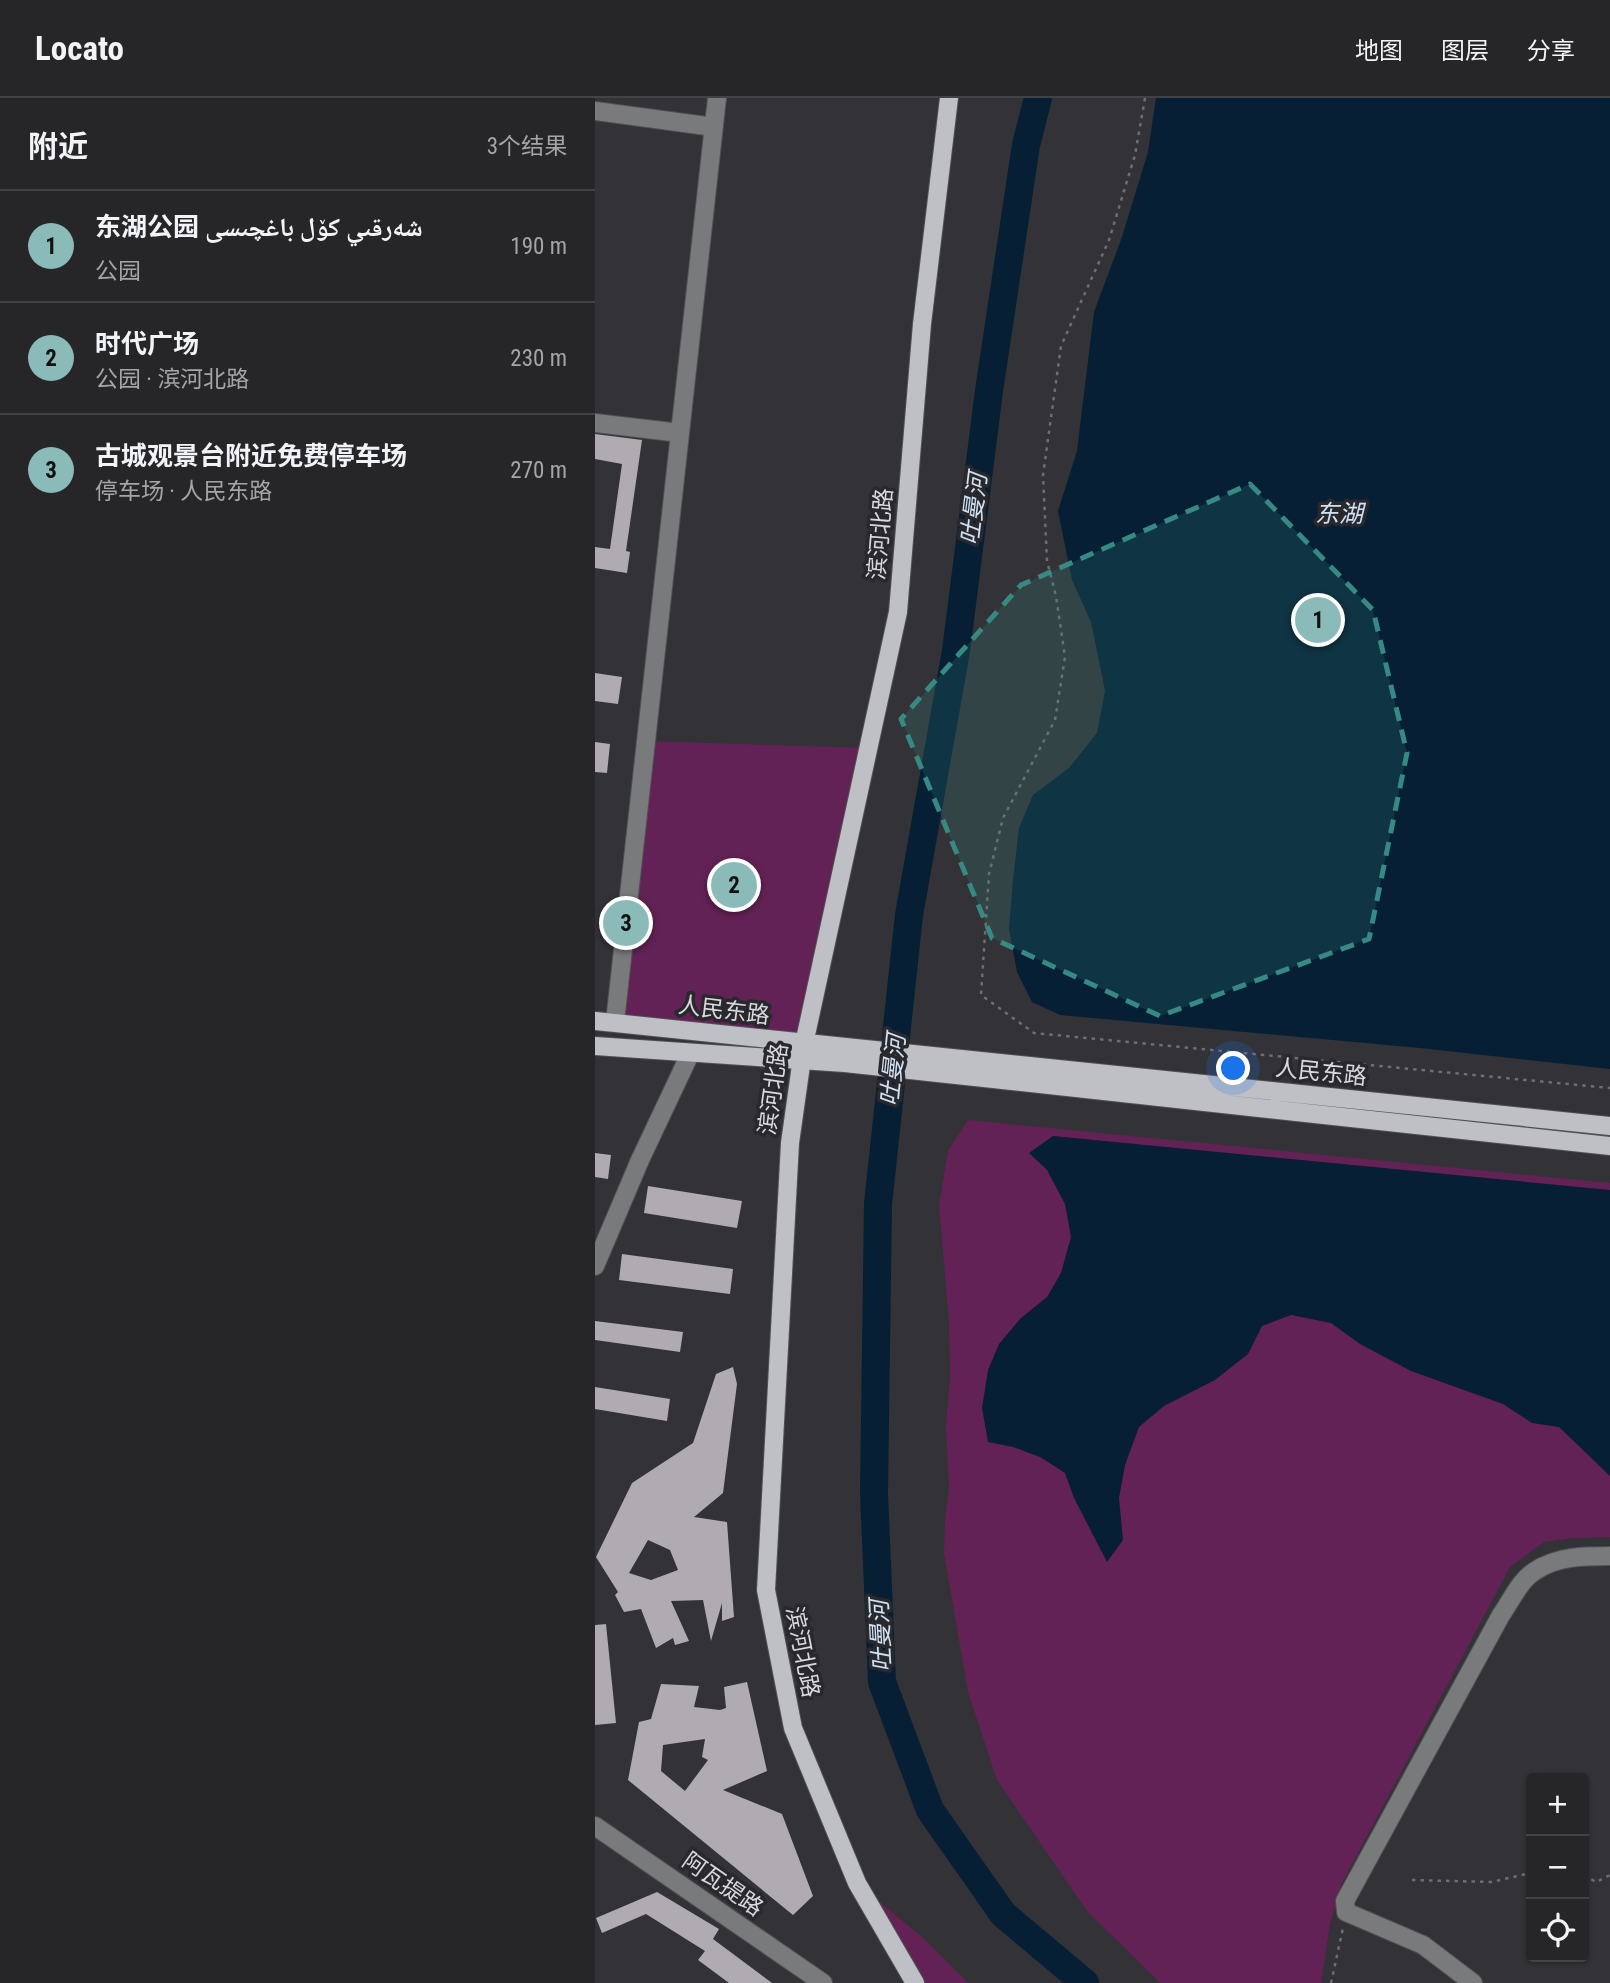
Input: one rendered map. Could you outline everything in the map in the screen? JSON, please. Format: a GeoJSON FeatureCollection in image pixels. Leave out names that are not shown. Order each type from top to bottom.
{"type":"FeatureCollection","features":[{"type":"Feature","properties":{"kind":"main road","name":"滨河北路"},"geometry":{"type":"LineString","coordinates":[[915,1983],[857,1883],[793,1728],[766,1590],[790,1143],[802,1053],[898,612],[922,324],[949,98]]}},
{"type":"Feature","properties":{"kind":"main road","name":"人民东路"},"geometry":{"type":"LineString","coordinates":[[595,1021],[802,1053]]}},
{"type":"Feature","properties":{"kind":"main road","name":"人民东路"},"geometry":{"type":"LineString","coordinates":[[595,1046],[690,1054],[802,1053],[846,1056],[1610,1126]]}},
{"type":"Feature","properties":{"kind":"main road","name":"人民东路"},"geometry":{"type":"LineString","coordinates":[[986,1070],[1610,1146]]}},
{"type":"Feature","properties":{"kind":"street"},"geometry":{"type":"LineString","coordinates":[[615,1022],[717,98]]}},
{"type":"Feature","properties":{"kind":"street"},"geometry":{"type":"LineString","coordinates":[[595,111],[714,127]]}},
{"type":"Feature","properties":{"kind":"street"},"geometry":{"type":"LineString","coordinates":[[595,423],[680,433]]}},
{"type":"Feature","properties":{"kind":"street"},"geometry":{"type":"LineString","coordinates":[[595,1266],[640,1160],[690,1054]]}},
{"type":"Feature","properties":{"kind":"street"},"geometry":{"type":"LineString","coordinates":[[1473,1983],[1423,1945],[1346,1912],[1345,1901],[1501,1615],[1522,1584],[1534,1571],[1576,1556],[1610,1556]]}},
{"type":"Feature","properties":{"kind":"street","name":"阿瓦提路"},"geometry":{"type":"LineString","coordinates":[[595,1826],[823,1983]]}},
{"type":"Feature","properties":{"kind":"path"},"geometry":{"type":"LineString","coordinates":[[1145,98],[1135,155],[1109,240],[1061,345],[1043,475],[1047,561],[1056,596],[1065,657],[1055,720],[1003,818],[1000,829],[989,874],[981,995],[1034,1033],[1610,1088]]}},
{"type":"Feature","properties":{"kind":"path"},"geometry":{"type":"LineString","coordinates":[[1412,1880],[1491,1882],[1526,1874]]}},
{"type":"Feature","properties":{"kind":"path"},"geometry":{"type":"LineString","coordinates":[[1589,1878],[1596,1882],[1610,1875]]}},
{"type":"Feature","properties":{"kind":"path"},"geometry":{"type":"LineString","coordinates":[[1331,1983],[1346,1912]]}},
{"type":"Feature","properties":{"kind":"highlighted area"},"geometry":{"type":"Polygon","coordinates":[[[1250,484],[1373,610],[1407,753],[1369,939],[1160,1016],[992,938],[901,719],[1021,585],[1250,484]]]}},
{"type":"Feature","properties":{"kind":"shaded area"},"geometry":{"type":"Polygon","coordinates":[[[646,741],[868,748],[804,1044],[615,1022],[646,741]]]}},
{"type":"Feature","properties":{"kind":"shaded area"},"geometry":{"type":"Polygon","coordinates":[[[968,1120],[1610,1183],[1610,1537],[1544,1542],[1510,1567],[1342,1883],[1330,1924],[1321,1983],[1160,1983],[1087,1911],[997,1780],[968,1692],[944,1553],[949,1488],[946,1426],[950,1377],[949,1321],[939,1206],[948,1151],[968,1120]]]}},
{"type":"Feature","properties":{"kind":"shaded area"},"geometry":{"type":"Polygon","coordinates":[[[857,1883],[923,1938],[968,1983],[917,1983],[857,1883]]]}},
{"type":"Feature","properties":{"kind":"water","name":"东湖"},"geometry":{"type":"Polygon","coordinates":[[[1156,98],[1610,98],[1610,1069],[1420,1048],[1060,1015],[1032,1002],[1017,972],[1009,929],[1019,828],[1033,795],[1069,768],[1097,733],[1105,691],[1091,622],[1072,580],[1058,511],[1077,451],[1094,312],[1122,237],[1148,152],[1156,98]]]}},
{"type":"Feature","properties":{"kind":"water"},"geometry":{"type":"Polygon","coordinates":[[[1053,1136],[1610,1190],[1610,1476],[1559,1427],[1532,1423],[1503,1404],[1411,1371],[1360,1344],[1331,1323],[1291,1315],[1262,1326],[1248,1354],[1215,1380],[1164,1406],[1139,1427],[1125,1465],[1119,1498],[1123,1540],[1107,1562],[1074,1498],[1065,1473],[1040,1457],[1013,1447],[988,1442],[982,1408],[988,1370],[999,1344],[1021,1318],[1047,1297],[1061,1273],[1071,1237],[1065,1204],[1047,1170],[1029,1153],[1053,1136]]]}},
{"type":"Feature","properties":{"kind":"building"},"geometry":{"type":"Polygon","coordinates":[[[595,434],[642,440],[626,551],[630,552],[627,573],[595,568],[595,547],[610,549],[622,464],[595,459],[595,434]]]}},
{"type":"Feature","properties":{"kind":"building"},"geometry":{"type":"Polygon","coordinates":[[[595,673],[622,677],[618,704],[595,701],[595,673]]]}},
{"type":"Feature","properties":{"kind":"building"},"geometry":{"type":"Polygon","coordinates":[[[595,742],[610,744],[607,773],[595,772],[595,742]]]}},
{"type":"Feature","properties":{"kind":"building"},"geometry":{"type":"Polygon","coordinates":[[[595,1153],[611,1155],[608,1179],[595,1177],[595,1153]]]}},
{"type":"Feature","properties":{"kind":"building"},"geometry":{"type":"Polygon","coordinates":[[[648,1186],[742,1201],[737,1228],[644,1213],[648,1186]]]}},
{"type":"Feature","properties":{"kind":"building"},"geometry":{"type":"Polygon","coordinates":[[[622,1254],[733,1269],[730,1294],[619,1280],[622,1254]]]}},
{"type":"Feature","properties":{"kind":"building"},"geometry":{"type":"Polygon","coordinates":[[[595,1321],[683,1332],[680,1352],[595,1340],[595,1321]]]}},
{"type":"Feature","properties":{"kind":"building"},"geometry":{"type":"Polygon","coordinates":[[[733,1367],[737,1384],[723,1493],[694,1517],[727,1522],[734,1617],[722,1621],[722,1603],[711,1641],[703,1600],[671,1601],[689,1641],[675,1645],[673,1638],[656,1648],[641,1609],[624,1612],[615,1595],[618,1592],[596,1557],[632,1483],[693,1443],[716,1374],[733,1367]],[[648,1540],[629,1573],[651,1580],[678,1570],[670,1550],[648,1540]]]}},
{"type":"Feature","properties":{"kind":"building"},"geometry":{"type":"Polygon","coordinates":[[[595,1387],[670,1399],[667,1421],[595,1409],[595,1387]]]}},
{"type":"Feature","properties":{"kind":"building"},"geometry":{"type":"Polygon","coordinates":[[[606,1624],[616,1723],[595,1725],[595,1625],[606,1624]]]}},
{"type":"Feature","properties":{"kind":"building"},"geometry":{"type":"Polygon","coordinates":[[[747,1682],[767,1771],[723,1790],[782,1814],[813,1896],[793,1915],[628,1780],[639,1722],[651,1719],[661,1684],[699,1686],[694,1707],[720,1710],[726,1708],[724,1687],[747,1682]],[[705,1739],[663,1745],[661,1771],[685,1791],[708,1760],[702,1757],[705,1739]]]}},
{"type":"Feature","properties":{"kind":"building"},"geometry":{"type":"Polygon","coordinates":[[[657,1892],[719,1929],[713,1939],[772,1983],[729,1983],[698,1960],[705,1951],[646,1914],[602,1933],[596,1918],[657,1892]]]}},
{"type":"Feature","properties":{"kind":"waterway","name":"吐曼河"},"geometry":{"type":"LineString","coordinates":[[1038,98],[1026,145],[989,391],[956,651],[909,915],[878,1204],[874,1493],[882,1682],[930,1810],[1003,1914],[1085,1983]]}},
{"type":"Feature","properties":{"kind":"place","name":"东湖公园 شەرقىي كۆل باغچىسى"},"geometry":{"type":"Point","coordinates":[1318,620]}},
{"type":"Feature","properties":{"kind":"place","name":"时代广场"},"geometry":{"type":"Point","coordinates":[734,885]}},
{"type":"Feature","properties":{"kind":"place","name":"古城观景台附近免费停车场"},"geometry":{"type":"Point","coordinates":[626,923]}}]}
